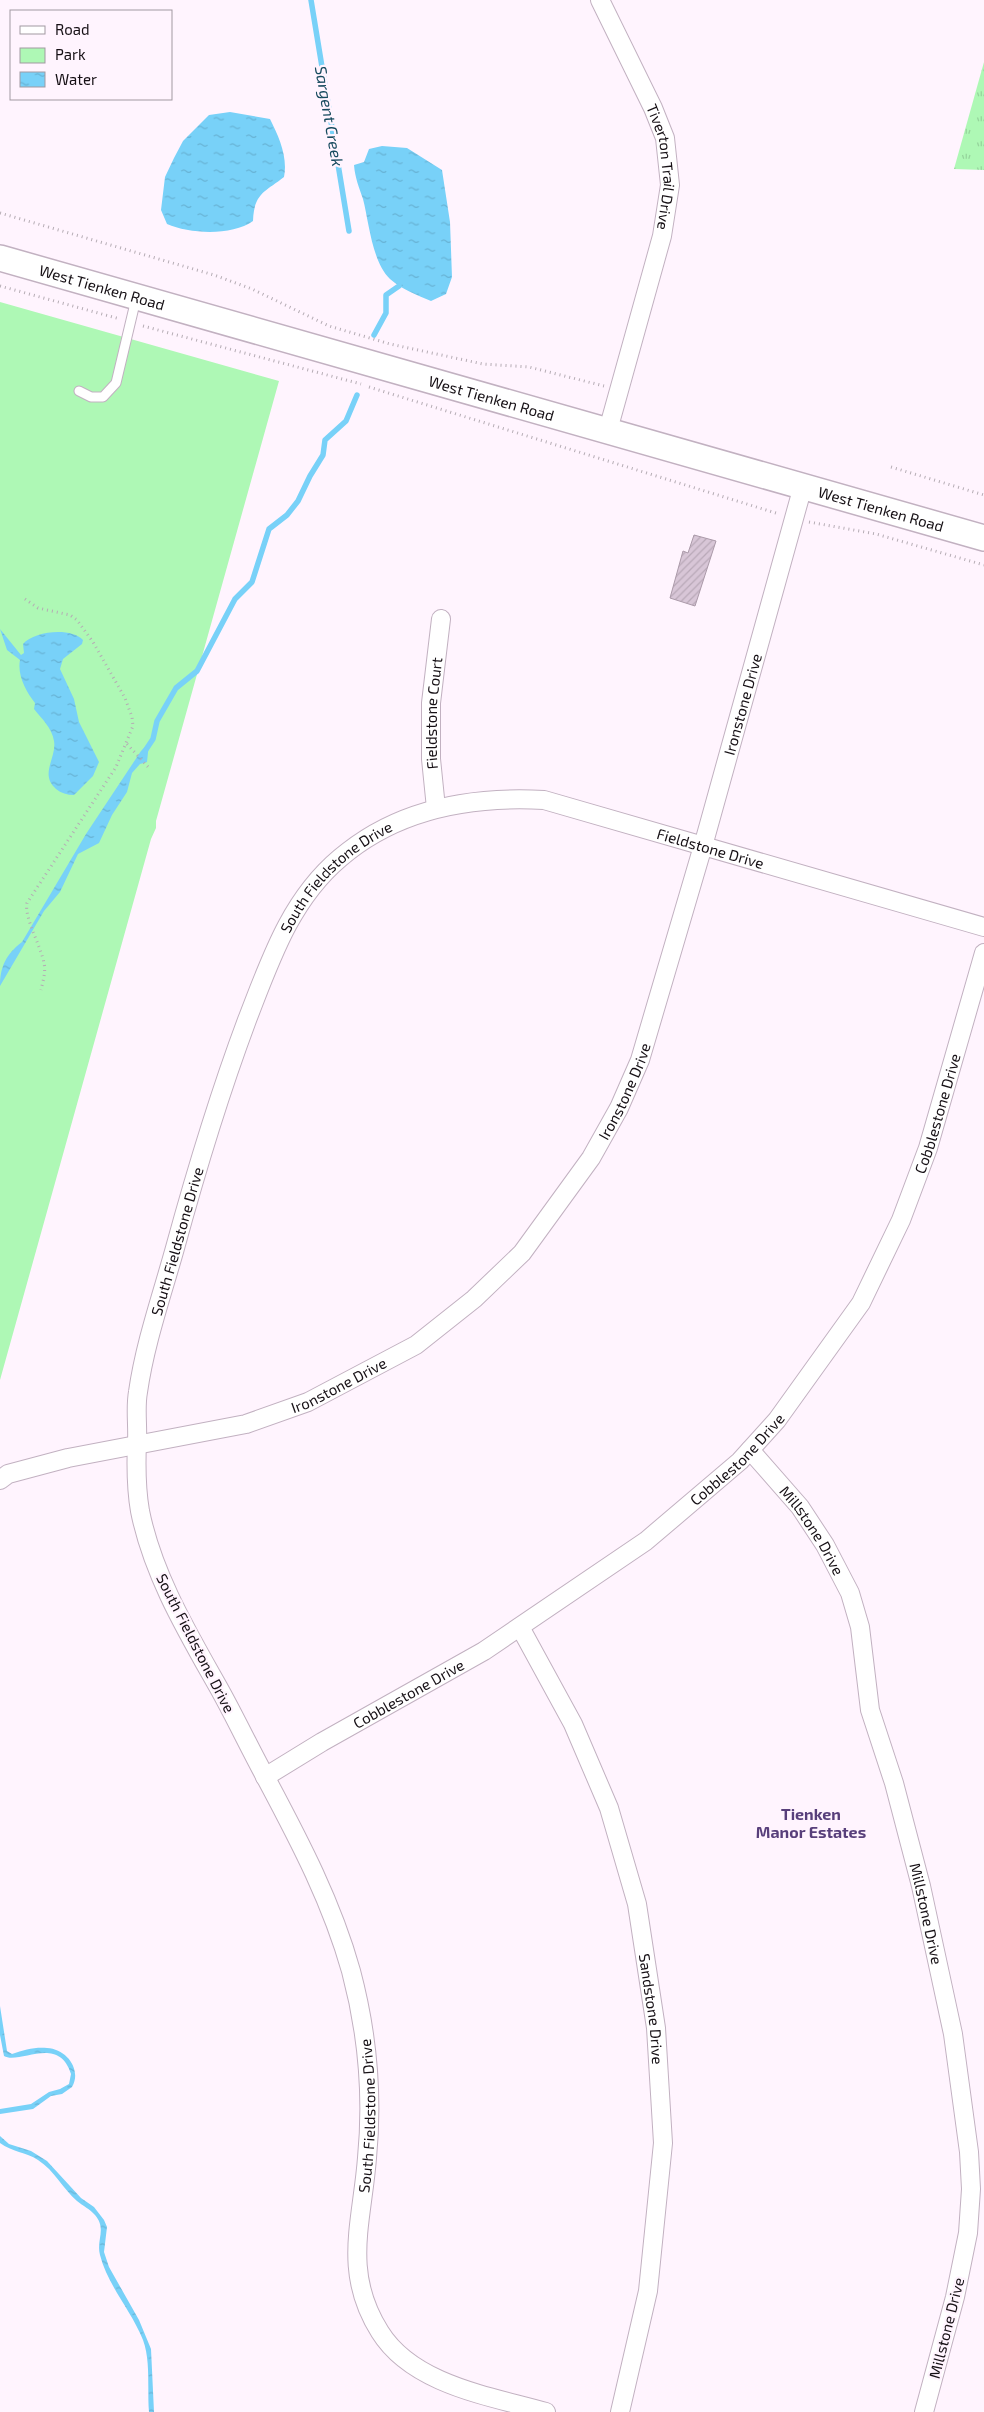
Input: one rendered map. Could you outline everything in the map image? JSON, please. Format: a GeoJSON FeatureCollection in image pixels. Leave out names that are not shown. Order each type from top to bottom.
{"type":"FeatureCollection","features":[{"type":"Feature","properties":{"kind":"street","name":"Tiverton Trail Drive"},"geometry":{"type":"LineString","coordinates":[[600,0],[653,108],[665,138],[670,185],[662,236],[608,430]]}},
{"type":"Feature","properties":{"kind":"street","name":"West Tienken Road"},"geometry":{"type":"LineString","coordinates":[[0,258],[984,538]]}},
{"type":"Feature","properties":{"kind":"street","name":"Ironstone Drive"},"geometry":{"type":"LineString","coordinates":[[0,1480],[8,1474],[68,1458],[246,1424],[308,1402],[416,1345],[474,1299],[522,1253],[590,1158],[619,1108],[640,1060],[703,846],[804,486]]}},
{"type":"Feature","properties":{"kind":"street","name":"Fieldstone Court"},"geometry":{"type":"LineString","coordinates":[[436,808],[431,760],[431,703],[441,619]]}},
{"type":"Feature","properties":{"kind":"street","name":"Fieldstone Drive"},"geometry":{"type":"LineString","coordinates":[[436,808],[478,800],[510,798],[544,800],[984,927]]}},
{"type":"Feature","properties":{"kind":"street","name":"South Fieldstone Drive"},"geometry":{"type":"LineString","coordinates":[[436,808],[377,830],[326,871],[292,913],[269,962],[228,1071],[194,1180],[144,1361],[137,1396],[137,1445],[135,1458],[140,1509],[152,1553],[198,1654],[322,1887],[352,1974],[366,2045],[369,2117],[367,2160],[357,2230],[356,2267],[376,2327],[393,2352],[438,2380],[546,2412]]}},
{"type":"Feature","properties":{"kind":"street","name":"Cobblestone Drive"},"geometry":{"type":"LineString","coordinates":[[265,1777],[322,1742],[484,1651],[646,1541],[750,1450],[777,1420],[861,1304],[897,1228],[928,1148],[984,953]]}},
{"type":"Feature","properties":{"kind":"street","name":"Millstone Drive"},"geometry":{"type":"LineString","coordinates":[[750,1450],[800,1507],[825,1545],[850,1593],[860,1627],[870,1710],[894,1783],[922,1886],[953,2034],[969,2152],[971,2189],[968,2233],[955,2297],[924,2412]]}},
{"type":"Feature","properties":{"kind":"street","name":"Sandstone Drive"},"geometry":{"type":"LineString","coordinates":[[520,1627],[574,1724],[609,1808],[637,1904],[656,2028],[664,2143],[648,2291],[620,2412]]}},
{"type":"Feature","properties":{"kind":"lane"},"geometry":{"type":"LineString","coordinates":[[79,391],[91,397],[103,397],[116,383],[136,297]]}},
{"type":"Feature","properties":{"kind":"path"},"geometry":{"type":"LineString","coordinates":[[0,213],[214,275],[252,289],[329,326],[381,341],[483,364],[529,367],[619,390]]}},
{"type":"Feature","properties":{"kind":"path"},"geometry":{"type":"LineString","coordinates":[[0,286],[192,341],[362,385],[816,524],[876,534],[984,566]]}},
{"type":"Feature","properties":{"kind":"path"},"geometry":{"type":"LineString","coordinates":[[891,467],[984,494]]}},
{"type":"Feature","properties":{"kind":"path"},"geometry":{"type":"LineString","coordinates":[[25,599],[46,610],[70,615],[78,620],[125,698],[132,717],[133,726],[116,767],[27,903],[28,914],[44,964],[44,976],[40,990]]}},
{"type":"Feature","properties":{"kind":"path"},"geometry":{"type":"LineString","coordinates":[[126,744],[149,768]]}},
{"type":"Feature","properties":{"kind":"green space"},"geometry":{"type":"Polygon","coordinates":[[[984,62],[984,170],[954,169],[984,62]]]}},
{"type":"Feature","properties":{"kind":"green space"},"geometry":{"type":"Polygon","coordinates":[[[0,302],[279,381],[156,821],[156,828],[151,839],[0,1380],[0,302]]]}},
{"type":"Feature","properties":{"kind":"water"},"geometry":{"type":"Polygon","coordinates":[[[230,112],[270,119],[284,155],[284,177],[262,194],[256,204],[253,221],[244,226],[211,232],[187,230],[167,224],[161,210],[165,177],[183,141],[209,115],[230,112]]]}},
{"type":"Feature","properties":{"kind":"water"},"geometry":{"type":"Polygon","coordinates":[[[382,146],[407,148],[442,170],[450,222],[452,277],[446,294],[431,301],[394,283],[384,272],[375,252],[354,165],[364,162],[369,149],[382,146]]]}},
{"type":"Feature","properties":{"kind":"water"},"geometry":{"type":"Polygon","coordinates":[[[0,629],[21,655],[24,653],[23,644],[35,636],[62,632],[70,633],[83,640],[82,644],[63,659],[60,669],[74,699],[79,722],[99,762],[93,776],[74,795],[60,792],[51,783],[49,772],[54,747],[53,736],[34,709],[35,703],[28,694],[21,677],[20,660],[7,650],[0,629]]]}},
{"type":"Feature","properties":{"kind":"water"},"geometry":{"type":"Polygon","coordinates":[[[149,743],[147,762],[140,764],[132,773],[127,792],[112,815],[99,843],[78,854],[60,892],[44,911],[0,986],[1,973],[8,956],[22,942],[86,834],[141,751],[149,743]]]}},
{"type":"Feature","properties":{"kind":"water"},"geometry":{"type":"Polygon","coordinates":[[[0,2006],[7,2051],[12,2054],[29,2049],[47,2048],[61,2052],[74,2067],[75,2080],[72,2087],[62,2094],[51,2096],[33,2109],[0,2114],[0,2109],[31,2104],[49,2092],[69,2084],[71,2074],[65,2062],[58,2056],[48,2053],[11,2058],[4,2056],[0,2035],[0,2006]]]}},
{"type":"Feature","properties":{"kind":"water"},"geometry":{"type":"Polygon","coordinates":[[[0,2136],[9,2144],[31,2151],[47,2161],[81,2198],[94,2207],[104,2220],[107,2227],[104,2252],[109,2267],[139,2320],[151,2349],[154,2412],[149,2412],[148,2366],[143,2340],[108,2277],[99,2250],[101,2230],[98,2220],[93,2213],[72,2196],[44,2164],[33,2157],[0,2143],[0,2136]]]}},
{"type":"Feature","properties":{"kind":"building"},"geometry":{"type":"Polygon","coordinates":[[[694,535],[716,541],[695,606],[670,598],[683,551],[688,553],[694,535]]]}},
{"type":"Feature","properties":{"kind":"waterway","name":"Sargent Creek"},"geometry":{"type":"LineString","coordinates":[[311,0],[349,231]]}},
{"type":"Feature","properties":{"kind":"waterway"},"geometry":{"type":"LineString","coordinates":[[374,335],[386,313],[386,295],[399,286]]}},
{"type":"Feature","properties":{"kind":"waterway"},"geometry":{"type":"LineString","coordinates":[[145,751],[153,739],[157,721],[176,688],[197,671],[235,599],[252,582],[269,529],[287,515],[298,501],[323,455],[325,440],[346,421],[357,395]]}},
{"type":"Feature","properties":{"kind":"district","name":"Tienken Manor Estates"},"geometry":{"type":"Point","coordinates":[811,1822]}}]}
